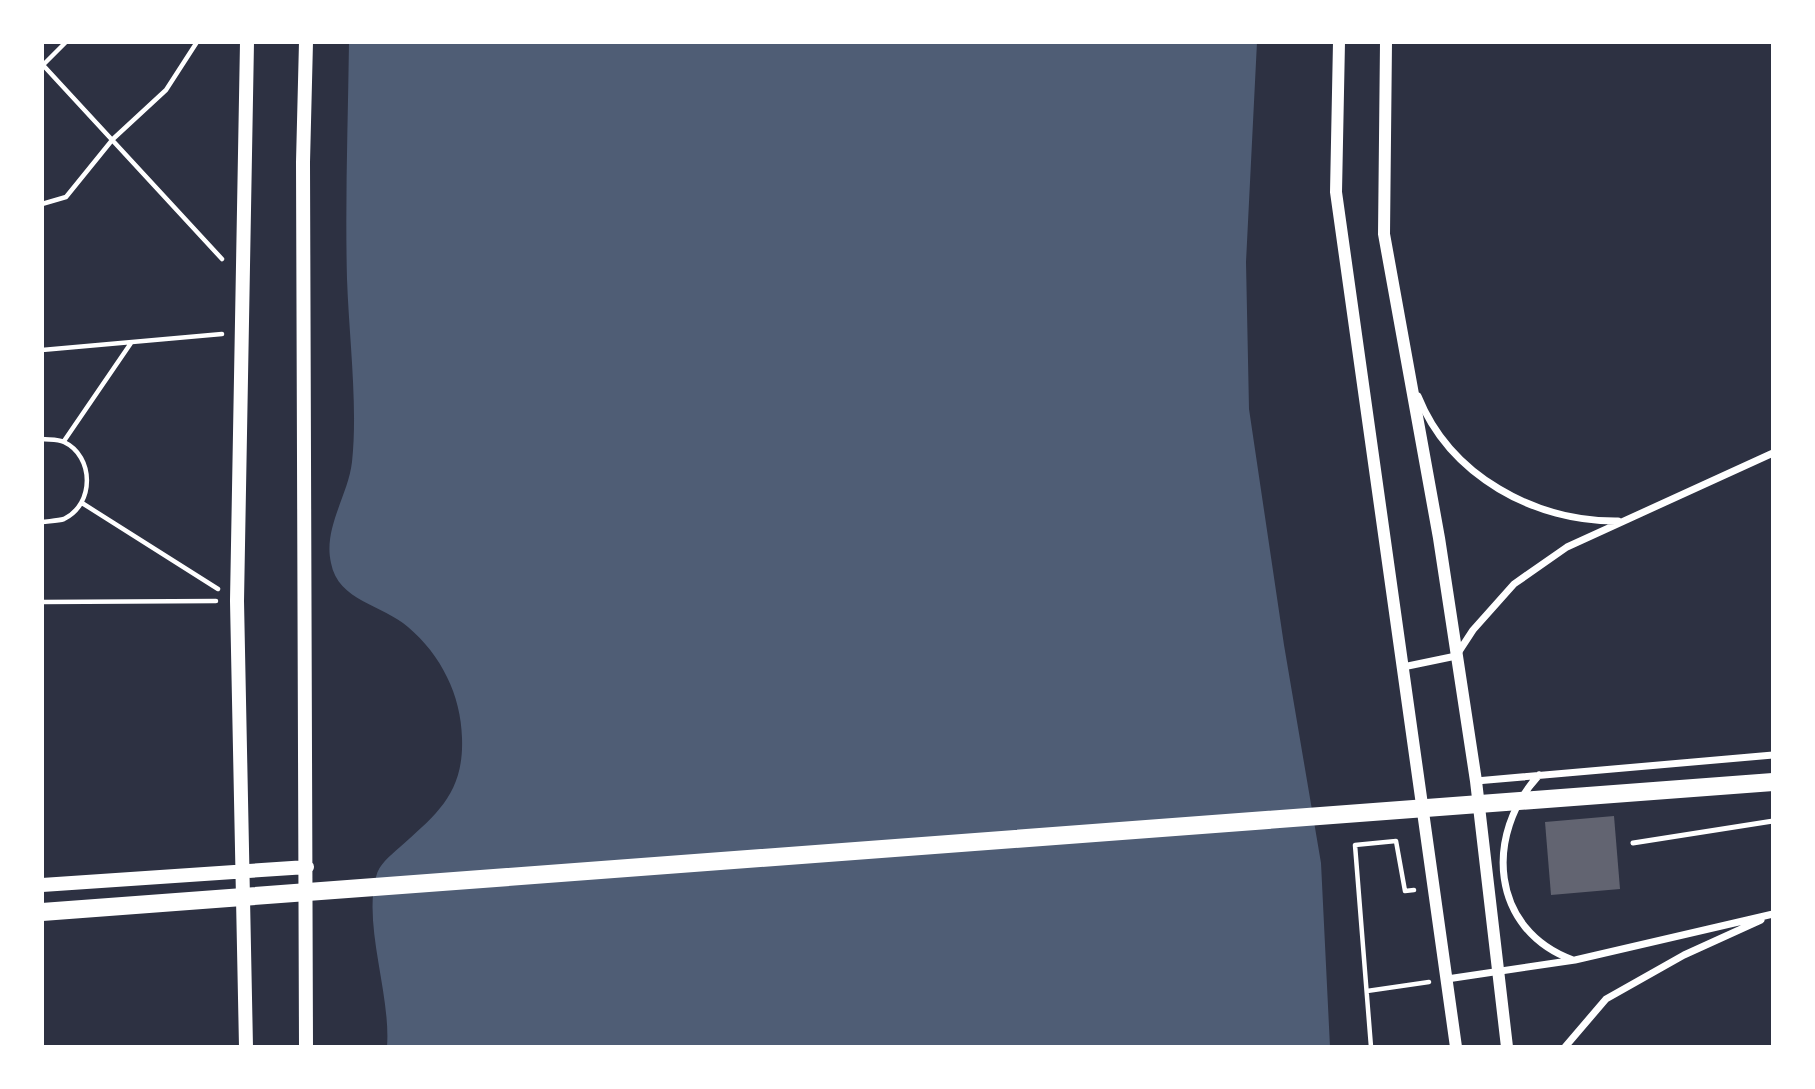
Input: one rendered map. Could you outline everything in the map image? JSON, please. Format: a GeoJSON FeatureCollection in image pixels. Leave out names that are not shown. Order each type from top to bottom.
{"type":"FeatureCollection","features":[{"type":"Feature","properties":{"kind":"main road"},"geometry":{"type":"LineString","coordinates":[[246,1047],[237,601],[247,42]]}},
{"type":"Feature","properties":{"kind":"main road"},"geometry":{"type":"LineString","coordinates":[[306,42],[303,176],[306,1047]]}},
{"type":"Feature","properties":{"kind":"main road"},"geometry":{"type":"LineString","coordinates":[[42,912],[1765,782]]}},
{"type":"Feature","properties":{"kind":"main road"},"geometry":{"type":"LineString","coordinates":[[42,885],[307,867]]}},
{"type":"Feature","properties":{"kind":"street"},"geometry":{"type":"LineString","coordinates":[[1339,42],[1336,192],[1456,1047]]}},
{"type":"Feature","properties":{"kind":"street"},"geometry":{"type":"LineString","coordinates":[[1386,42],[1384,234],[1410,375],[1476,781],[1496,972],[1507,1047]]}},
{"type":"Feature","properties":{"kind":"street"},"geometry":{"type":"LineString","coordinates":[[1410,375],[1435,428],[1474,471],[1497,488],[1534,506],[1572,518],[1626,521]]}},
{"type":"Feature","properties":{"kind":"street"},"geometry":{"type":"LineString","coordinates":[[1403,667],[1456,656],[1472,630],[1514,584],[1567,547],[1773,453]]}},
{"type":"Feature","properties":{"kind":"street"},"geometry":{"type":"LineString","coordinates":[[1476,781],[1773,755]]}},
{"type":"Feature","properties":{"kind":"street"},"geometry":{"type":"LineString","coordinates":[[1539,774],[1519,798],[1506,826],[1502,847],[1506,888],[1525,926],[1539,941],[1557,954],[1575,960]]}},
{"type":"Feature","properties":{"kind":"street"},"geometry":{"type":"LineString","coordinates":[[1447,979],[1575,960],[1773,914]]}},
{"type":"Feature","properties":{"kind":"street"},"geometry":{"type":"LineString","coordinates":[[1565,1047],[1606,999],[1684,955],[1773,914]]}},
{"type":"Feature","properties":{"kind":"lane"},"geometry":{"type":"LineString","coordinates":[[1633,843],[1773,821]]}},
{"type":"Feature","properties":{"kind":"path"},"geometry":{"type":"LineString","coordinates":[[66,42],[42,65],[243,282]]}},
{"type":"Feature","properties":{"kind":"path"},"geometry":{"type":"LineString","coordinates":[[42,204],[66,197],[113,139],[166,90],[197,42]]}},
{"type":"Feature","properties":{"kind":"path"},"geometry":{"type":"LineString","coordinates":[[42,350],[242,332]]}},
{"type":"Feature","properties":{"kind":"path"},"geometry":{"type":"LineString","coordinates":[[64,441],[132,342]]}},
{"type":"Feature","properties":{"kind":"path"},"geometry":{"type":"LineString","coordinates":[[42,439],[64,441],[81,457],[89,480],[82,503],[64,519],[42,522]]}},
{"type":"Feature","properties":{"kind":"path"},"geometry":{"type":"LineString","coordinates":[[82,503],[237,601]]}},
{"type":"Feature","properties":{"kind":"path"},"geometry":{"type":"LineString","coordinates":[[42,602],[237,601]]}},
{"type":"Feature","properties":{"kind":"path"},"geometry":{"type":"LineString","coordinates":[[1370,1047],[1355,845],[1396,841],[1405,891],[1434,888]]}},
{"type":"Feature","properties":{"kind":"path"},"geometry":{"type":"LineString","coordinates":[[1367,991],[1447,979]]}},
{"type":"Feature","properties":{"kind":"water"},"geometry":{"type":"Polygon","coordinates":[[[349,42],[1257,42],[1246,262],[1249,409],[1284,645],[1321,863],[1330,1047],[387,1047],[385,1005],[373,917],[376,877],[385,860],[426,824],[446,801],[458,774],[462,738],[453,691],[430,650],[398,619],[363,601],[342,586],[331,563],[330,537],[350,475],[354,440],[346,249],[349,42]]]}},
{"type":"Feature","properties":{"kind":"building"},"geometry":{"type":"Polygon","coordinates":[[[1614,816],[1620,889],[1551,895],[1545,822],[1614,816]]]}}]}
